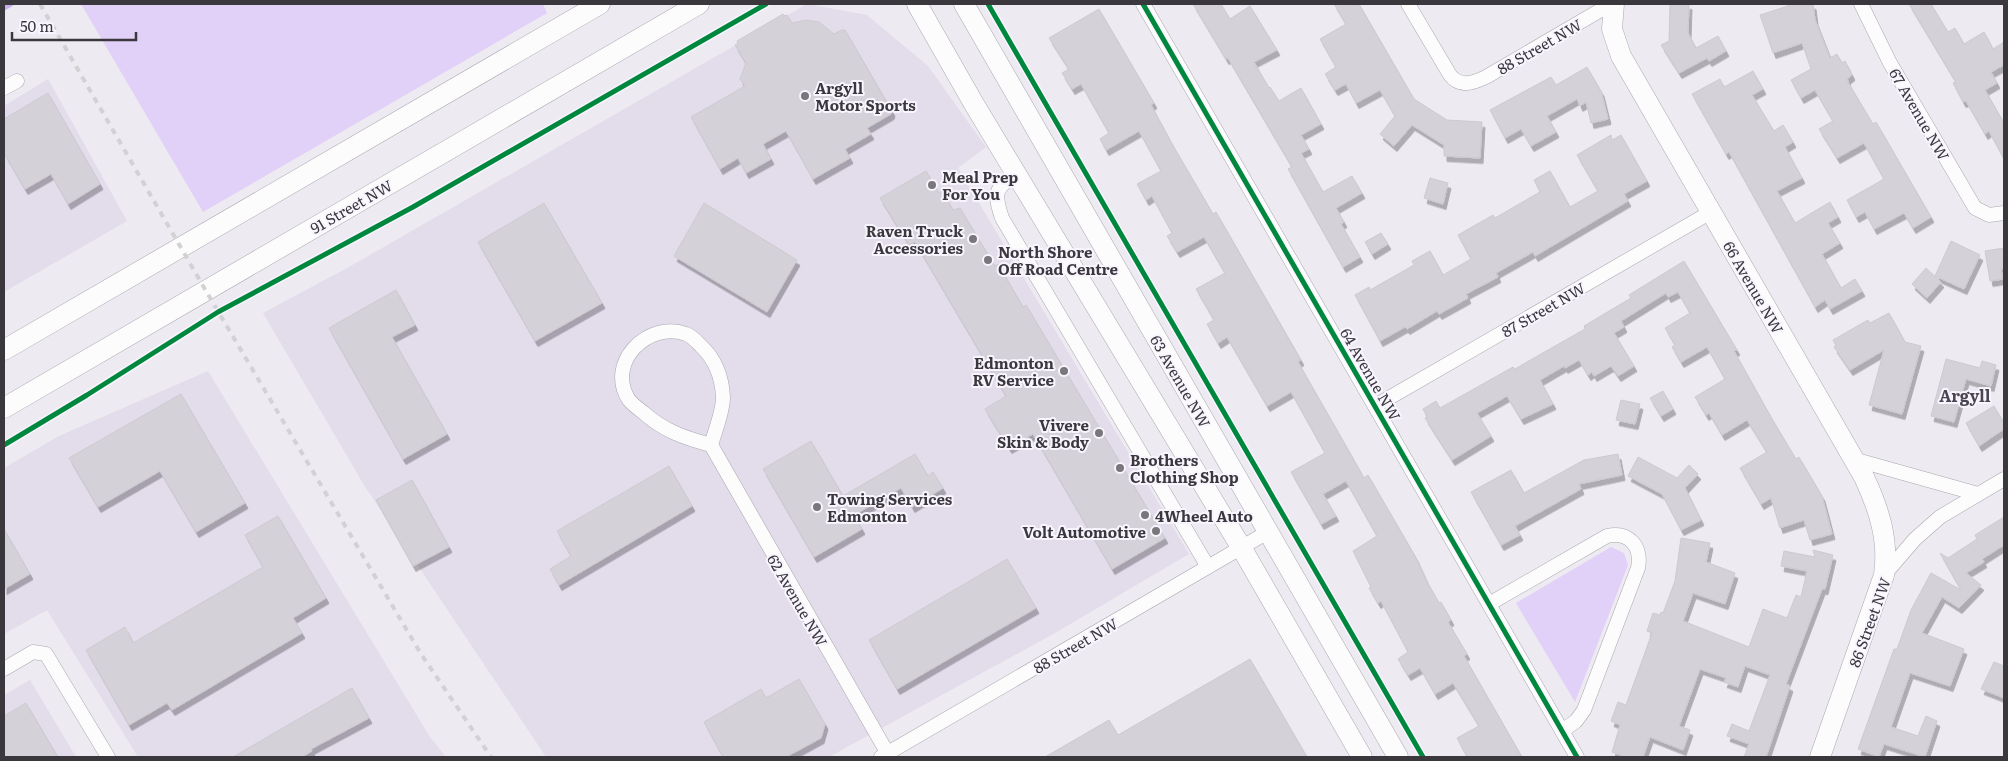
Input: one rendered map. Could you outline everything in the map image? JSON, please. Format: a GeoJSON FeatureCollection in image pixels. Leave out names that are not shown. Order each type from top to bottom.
{"type":"FeatureCollection","features":[{"type":"Feature","properties":{"kind":"main road"},"geometry":{"type":"LineString","coordinates":[[4,350],[600,4]]}},
{"type":"Feature","properties":{"kind":"main road","name":"91 Street NW"},"geometry":{"type":"LineString","coordinates":[[4,408],[698,4]]}},
{"type":"Feature","properties":{"kind":"main road"},"geometry":{"type":"LineString","coordinates":[[917,4],[1017,175],[1241,547],[1362,757]]}},
{"type":"Feature","properties":{"kind":"main road","name":"63 Avenue NW"},"geometry":{"type":"LineString","coordinates":[[964,4],[1398,757]]}},
{"type":"Feature","properties":{"kind":"main road","name":"66 Avenue NW"},"geometry":{"type":"LineString","coordinates":[[1613,4],[1612,29],[1621,56],[1871,491],[1886,545],[1884,575]]}},
{"type":"Feature","properties":{"kind":"main road","name":"86 Street NW"},"geometry":{"type":"LineString","coordinates":[[1820,757],[1884,575]]}},
{"type":"Feature","properties":{"kind":"street","name":"64 Avenue NW"},"geometry":{"type":"LineString","coordinates":[[1143,4],[1576,757]]}},
{"type":"Feature","properties":{"kind":"street","name":"88 Street NW"},"geometry":{"type":"LineString","coordinates":[[1408,4],[1450,76],[1454,81],[1466,84],[1486,77],[1613,4]]}},
{"type":"Feature","properties":{"kind":"street","name":"67 Avenue NW"},"geometry":{"type":"LineString","coordinates":[[1861,4],[1890,63],[1975,208],[1989,215],[2004,213]]}},
{"type":"Feature","properties":{"kind":"street"},"geometry":{"type":"LineString","coordinates":[[4,88],[17,81]]}},
{"type":"Feature","properties":{"kind":"street"},"geometry":{"type":"LineString","coordinates":[[1017,175],[1003,182],[998,188],[996,200],[1002,218],[1208,567]]}},
{"type":"Feature","properties":{"kind":"street","name":"87 Street NW"},"geometry":{"type":"LineString","coordinates":[[1375,406],[1711,212]]}},
{"type":"Feature","properties":{"kind":"street"},"geometry":{"type":"LineString","coordinates":[[673,331],[688,334],[708,352],[719,373],[723,399],[711,445],[679,437],[658,426],[630,400],[622,378],[625,359],[639,341],[673,331]]}},
{"type":"Feature","properties":{"kind":"street","name":"62 Avenue NW"},"geometry":{"type":"LineString","coordinates":[[711,445],[884,755]]}},
{"type":"Feature","properties":{"kind":"street"},"geometry":{"type":"LineString","coordinates":[[1853,458],[1978,494]]}},
{"type":"Feature","properties":{"kind":"street","name":"86 Street NW"},"geometry":{"type":"LineString","coordinates":[[1884,575],[1927,528],[2004,479]]}},
{"type":"Feature","properties":{"kind":"street","name":"88 Street NW"},"geometry":{"type":"LineString","coordinates":[[884,755],[1268,532]]}},
{"type":"Feature","properties":{"kind":"street"},"geometry":{"type":"LineString","coordinates":[[1489,604],[1607,536],[1623,536],[1636,545],[1639,552],[1638,568],[1587,701],[1579,718],[1562,731]]}},
{"type":"Feature","properties":{"kind":"street"},"geometry":{"type":"LineString","coordinates":[[4,669],[33,652],[46,654],[108,757]]}},
{"type":"Feature","properties":{"kind":"shaded area"},"geometry":{"type":"Polygon","coordinates":[[[81,4],[543,4],[547,13],[203,212],[81,4]]]}},
{"type":"Feature","properties":{"kind":"shaded area"},"geometry":{"type":"Polygon","coordinates":[[[807,4],[867,15],[928,66],[986,147],[958,168],[1189,554],[1055,633],[829,757],[546,757],[364,485],[263,313],[349,267],[807,4]]]}},
{"type":"Feature","properties":{"kind":"shaded area"},"geometry":{"type":"Polygon","coordinates":[[[48,79],[127,221],[4,292],[4,106],[48,79]]]}},
{"type":"Feature","properties":{"kind":"shaded area"},"geometry":{"type":"Polygon","coordinates":[[[208,371],[430,737],[446,757],[138,757],[47,610],[4,634],[4,468],[59,436],[208,371]]]}},
{"type":"Feature","properties":{"kind":"shaded area"},"geometry":{"type":"Polygon","coordinates":[[[1611,547],[1624,553],[1628,565],[1575,702],[1516,603],[1611,547]]]}},
{"type":"Feature","properties":{"kind":"shaded area"},"geometry":{"type":"Polygon","coordinates":[[[30,680],[76,757],[4,757],[4,695],[30,680]]]}},
{"type":"Feature","properties":{"kind":"building"},"geometry":{"type":"Polygon","coordinates":[[[1193,4],[1221,4],[1230,19],[1250,6],[1277,50],[1254,62],[1269,88],[1279,101],[1301,88],[1321,124],[1301,135],[1309,149],[1301,153],[1323,192],[1352,176],[1362,193],[1336,208],[1344,222],[1341,224],[1360,257],[1343,267],[1288,169],[1292,167],[1228,58],[1226,59],[1193,4]]]}},
{"type":"Feature","properties":{"kind":"building"},"geometry":{"type":"Polygon","coordinates":[[[1334,4],[1359,4],[1414,99],[1447,120],[1482,122],[1480,158],[1444,156],[1444,145],[1412,125],[1394,146],[1380,134],[1395,116],[1380,90],[1356,103],[1346,84],[1335,90],[1325,74],[1336,67],[1320,39],[1346,24],[1334,4]]]}},
{"type":"Feature","properties":{"kind":"building"},"geometry":{"type":"Polygon","coordinates":[[[1670,4],[1689,4],[1688,33],[1696,48],[1718,36],[1726,51],[1709,61],[1707,58],[1679,73],[1661,45],[1669,41],[1670,4]]]}},
{"type":"Feature","properties":{"kind":"building"},"geometry":{"type":"Polygon","coordinates":[[[1788,4],[1813,4],[1815,20],[1830,58],[1837,54],[1842,63],[1845,61],[1852,75],[1847,79],[1849,84],[1873,124],[1876,122],[1931,217],[1913,228],[1904,213],[1874,229],[1865,212],[1856,217],[1847,200],[1884,179],[1864,143],[1837,158],[1819,129],[1833,121],[1815,90],[1801,98],[1791,80],[1811,69],[1802,43],[1773,53],[1760,15],[1788,6],[1788,4]]]}},
{"type":"Feature","properties":{"kind":"building"},"geometry":{"type":"Polygon","coordinates":[[[1909,4],[1931,4],[1948,32],[1955,28],[1964,44],[1984,32],[1993,49],[2004,42],[2004,65],[1991,72],[1997,83],[1985,90],[2004,123],[2004,159],[1989,131],[1985,134],[1966,101],[1963,102],[1953,83],[1956,82],[1909,4]]]}},
{"type":"Feature","properties":{"kind":"building"},"geometry":{"type":"Polygon","coordinates":[[[1099,9],[1154,103],[1151,105],[1172,144],[1213,214],[1216,212],[1301,360],[1298,362],[1364,478],[1368,475],[1415,556],[1426,580],[1451,620],[1448,622],[1467,654],[1464,656],[1522,757],[1467,757],[1457,738],[1479,726],[1453,683],[1435,694],[1420,668],[1408,675],[1398,659],[1408,652],[1381,601],[1378,603],[1369,588],[1371,587],[1353,551],[1377,536],[1346,481],[1323,494],[1336,516],[1321,524],[1291,472],[1325,453],[1291,392],[1267,406],[1227,337],[1218,343],[1207,324],[1214,320],[1196,289],[1225,273],[1204,237],[1177,252],[1167,236],[1172,233],[1152,196],[1146,200],[1137,184],[1161,171],[1139,131],[1106,150],[1100,139],[1109,133],[1081,84],[1072,89],[1062,73],[1069,69],[1049,38],[1099,9]]]}},
{"type":"Feature","properties":{"kind":"building","name":"Argyll Motor Sports"},"geometry":{"type":"Polygon","coordinates":[[[783,14],[787,15],[792,23],[806,20],[819,22],[834,34],[845,30],[892,111],[891,114],[867,128],[871,134],[845,149],[850,158],[813,179],[786,131],[763,144],[771,159],[746,173],[738,158],[720,169],[691,117],[745,86],[740,79],[746,63],[735,45],[738,43],[737,41],[783,14]]]}},
{"type":"Feature","properties":{"kind":"building"},"geometry":{"type":"Polygon","coordinates":[[[1587,67],[1601,91],[1608,119],[1591,123],[1586,102],[1580,106],[1577,99],[1547,116],[1556,132],[1531,146],[1521,129],[1505,138],[1490,110],[1551,77],[1556,85],[1587,67]]]}},
{"type":"Feature","properties":{"kind":"building"},"geometry":{"type":"Polygon","coordinates":[[[1753,71],[1763,89],[1752,95],[1774,131],[1783,125],[1793,142],[1785,147],[1802,178],[1777,191],[1795,223],[1830,202],[1838,217],[1828,223],[1840,243],[1822,254],[1841,288],[1855,279],[1862,291],[1830,309],[1825,300],[1815,307],[1729,152],[1726,154],[1692,94],[1720,79],[1724,87],[1753,71]]]}},
{"type":"Feature","properties":{"kind":"building"},"geometry":{"type":"Polygon","coordinates":[[[48,93],[100,184],[68,204],[51,174],[25,189],[4,153],[4,119],[48,93]]]}},
{"type":"Feature","properties":{"kind":"building"},"geometry":{"type":"Polygon","coordinates":[[[1611,135],[1612,140],[1621,135],[1647,181],[1624,194],[1628,201],[1535,256],[1533,252],[1496,273],[1498,277],[1466,294],[1468,298],[1439,314],[1437,311],[1407,329],[1405,327],[1380,341],[1355,295],[1369,287],[1370,290],[1414,265],[1412,261],[1430,251],[1443,275],[1471,259],[1458,235],[1493,215],[1495,218],[1540,192],[1534,180],[1550,171],[1570,207],[1598,191],[1577,155],[1611,135]]]}},
{"type":"Feature","properties":{"kind":"building"},"geometry":{"type":"Polygon","coordinates":[[[926,171],[939,193],[942,191],[953,210],[960,208],[995,266],[998,264],[1023,307],[1026,305],[1165,538],[1112,569],[1033,434],[1009,448],[985,409],[1006,396],[915,242],[909,245],[880,198],[926,171]]]}},
{"type":"Feature","properties":{"kind":"building"},"geometry":{"type":"Polygon","coordinates":[[[1430,178],[1448,183],[1443,204],[1424,198],[1430,178]]]}},
{"type":"Feature","properties":{"kind":"building"},"geometry":{"type":"Polygon","coordinates":[[[544,203],[602,303],[535,341],[478,242],[544,203]]]}},
{"type":"Feature","properties":{"kind":"building"},"geometry":{"type":"Polygon","coordinates":[[[704,203],[797,260],[767,312],[674,256],[704,203]]]}},
{"type":"Feature","properties":{"kind":"building"},"geometry":{"type":"Polygon","coordinates":[[[1381,233],[1388,244],[1372,254],[1365,242],[1381,233]]]}},
{"type":"Feature","properties":{"kind":"building"},"geometry":{"type":"Polygon","coordinates":[[[1951,241],[1980,255],[1964,289],[1935,276],[1951,241]]]}},
{"type":"Feature","properties":{"kind":"building"},"geometry":{"type":"Polygon","coordinates":[[[2004,248],[2004,269],[2001,269],[2003,279],[1990,281],[1985,251],[2004,248]]]}},
{"type":"Feature","properties":{"kind":"building"},"geometry":{"type":"Polygon","coordinates":[[[1684,261],[1737,350],[1734,351],[1772,419],[1796,459],[1799,457],[1822,496],[1832,534],[1810,540],[1804,520],[1780,528],[1771,498],[1761,504],[1740,468],[1767,452],[1747,420],[1722,435],[1709,413],[1706,415],[1695,397],[1725,379],[1707,347],[1681,362],[1672,347],[1675,345],[1665,328],[1690,313],[1678,292],[1668,297],[1666,293],[1621,321],[1624,327],[1614,333],[1634,366],[1618,376],[1611,366],[1594,376],[1592,372],[1588,375],[1579,360],[1565,368],[1564,366],[1540,380],[1553,404],[1521,419],[1507,396],[1477,413],[1491,436],[1452,460],[1425,418],[1427,417],[1423,409],[1436,401],[1440,408],[1513,367],[1515,369],[1585,329],[1584,326],[1631,298],[1629,295],[1684,261]]]}},
{"type":"Feature","properties":{"kind":"building"},"geometry":{"type":"Polygon","coordinates":[[[1926,268],[1941,282],[1927,298],[1912,284],[1926,268]]]}},
{"type":"Feature","properties":{"kind":"building"},"geometry":{"type":"Polygon","coordinates":[[[396,290],[415,325],[392,337],[447,434],[403,459],[329,328],[396,290]]]}},
{"type":"Feature","properties":{"kind":"building"},"geometry":{"type":"Polygon","coordinates":[[[1889,313],[1905,342],[1921,346],[1902,414],[1869,405],[1884,350],[1850,370],[1834,347],[1836,346],[1833,340],[1868,320],[1870,323],[1889,313]]]}},
{"type":"Feature","properties":{"kind":"building"},"geometry":{"type":"Polygon","coordinates":[[[1946,359],[1980,368],[1982,361],[1996,365],[1991,386],[1966,379],[1954,422],[1931,416],[1946,359]]]}},
{"type":"Feature","properties":{"kind":"building"},"geometry":{"type":"Polygon","coordinates":[[[1663,391],[1673,409],[1661,416],[1650,398],[1663,391]]]}},
{"type":"Feature","properties":{"kind":"building"},"geometry":{"type":"Polygon","coordinates":[[[181,394],[245,503],[196,532],[160,471],[98,507],[69,458],[181,394]]]}},
{"type":"Feature","properties":{"kind":"building"},"geometry":{"type":"Polygon","coordinates":[[[1621,400],[1640,404],[1635,424],[1616,420],[1621,400]]]}},
{"type":"Feature","properties":{"kind":"building"},"geometry":{"type":"Polygon","coordinates":[[[1994,406],[2004,423],[2004,429],[1979,446],[1966,423],[1994,406]]]}},
{"type":"Feature","properties":{"kind":"building"},"geometry":{"type":"Polygon","coordinates":[[[811,441],[843,496],[915,454],[928,476],[933,472],[943,488],[912,507],[901,488],[854,515],[862,529],[814,557],[763,469],[811,441]]]}},
{"type":"Feature","properties":{"kind":"building"},"geometry":{"type":"Polygon","coordinates":[[[1618,454],[1622,475],[1579,484],[1581,489],[1515,526],[1520,535],[1501,545],[1471,492],[1511,470],[1524,493],[1584,460],[1618,454]]]}},
{"type":"Feature","properties":{"kind":"building"},"geometry":{"type":"Polygon","coordinates":[[[1638,457],[1677,478],[1689,465],[1698,474],[1685,488],[1701,520],[1681,530],[1662,494],[1628,476],[1638,457]]]}},
{"type":"Feature","properties":{"kind":"building"},"geometry":{"type":"Polygon","coordinates":[[[669,466],[692,506],[559,585],[550,569],[571,556],[557,531],[669,466]]]}},
{"type":"Feature","properties":{"kind":"building"},"geometry":{"type":"Polygon","coordinates":[[[412,480],[449,547],[413,566],[376,500],[412,480]]]}},
{"type":"Feature","properties":{"kind":"building"},"geometry":{"type":"Polygon","coordinates":[[[278,516],[326,598],[293,618],[302,633],[172,710],[167,703],[129,725],[86,650],[125,627],[133,643],[263,567],[245,535],[278,516]]]}},
{"type":"Feature","properties":{"kind":"building"},"geometry":{"type":"Polygon","coordinates":[[[2004,517],[2004,545],[1982,559],[1984,562],[1966,573],[1981,585],[1959,608],[1942,597],[1922,633],[1964,649],[1950,686],[1910,673],[1891,727],[1918,736],[1926,716],[1937,721],[1925,757],[1884,744],[1879,757],[1858,749],[1894,649],[1897,649],[1911,610],[1931,573],[1961,590],[1940,553],[1948,558],[1977,539],[1975,535],[2004,517]]]}},
{"type":"Feature","properties":{"kind":"building"},"geometry":{"type":"Polygon","coordinates":[[[4,529],[30,574],[4,589],[4,529]]]}},
{"type":"Feature","properties":{"kind":"building"},"geometry":{"type":"Polygon","coordinates":[[[1681,538],[1710,543],[1706,562],[1735,573],[1725,604],[1693,593],[1683,621],[1749,647],[1763,609],[1787,618],[1796,595],[1801,597],[1807,571],[1781,566],[1784,551],[1815,557],[1813,550],[1833,555],[1825,589],[1822,589],[1786,684],[1790,686],[1766,757],[1744,757],[1749,744],[1727,736],[1732,724],[1749,731],[1770,675],[1745,666],[1738,687],[1724,682],[1726,678],[1700,669],[1679,726],[1690,730],[1683,750],[1650,737],[1643,757],[1626,757],[1612,752],[1620,725],[1611,721],[1618,702],[1626,705],[1652,633],[1647,631],[1653,613],[1660,615],[1661,612],[1663,613],[1675,581],[1681,538]]]}},
{"type":"Feature","properties":{"kind":"building"},"geometry":{"type":"Polygon","coordinates":[[[1007,559],[1036,608],[897,689],[869,640],[1007,559]]]}},
{"type":"Feature","properties":{"kind":"building"},"geometry":{"type":"Polygon","coordinates":[[[1250,659],[1307,757],[1045,757],[1109,720],[1118,735],[1250,659]]]}},
{"type":"Feature","properties":{"kind":"building"},"geometry":{"type":"Polygon","coordinates":[[[1994,662],[2004,666],[2004,698],[1981,689],[1994,662]]]}},
{"type":"Feature","properties":{"kind":"building"},"geometry":{"type":"Polygon","coordinates":[[[799,679],[825,724],[821,738],[786,757],[723,757],[704,722],[761,689],[766,698],[799,679]]]}},
{"type":"Feature","properties":{"kind":"building"},"geometry":{"type":"Polygon","coordinates":[[[352,688],[369,718],[311,749],[312,751],[302,757],[233,757],[352,688]]]}},
{"type":"Feature","properties":{"kind":"building"},"geometry":{"type":"Polygon","coordinates":[[[26,703],[58,757],[4,757],[4,716],[26,703]]]}},
{"type":"Feature","properties":{"kind":"waterway"},"geometry":{"type":"LineString","coordinates":[[4,8],[11,4]]}},
{"type":"Feature","properties":{"kind":"railway"},"geometry":{"type":"LineString","coordinates":[[40,4],[206,291],[421,654],[491,757]]}},
{"type":"Feature","properties":{"kind":"cycle path"},"geometry":{"type":"LineString","coordinates":[[4,445],[218,312],[413,207],[766,4]]}},
{"type":"Feature","properties":{"kind":"cycle path"},"geometry":{"type":"LineString","coordinates":[[988,4],[1423,757]]}},
{"type":"Feature","properties":{"kind":"cycle path"},"geometry":{"type":"LineString","coordinates":[[1143,4],[1577,757]]}},
{"type":"Feature","properties":{"kind":"place","name":"Argyll Motor Sports"},"geometry":{"type":"Point","coordinates":[805,96]}},
{"type":"Feature","properties":{"kind":"place","name":"Meal Prep For You"},"geometry":{"type":"Point","coordinates":[932,185]}},
{"type":"Feature","properties":{"kind":"place","name":"Raven Truck Accessories"},"geometry":{"type":"Point","coordinates":[973,239]}},
{"type":"Feature","properties":{"kind":"place","name":"North Shore Off Road Centre"},"geometry":{"type":"Point","coordinates":[988,260]}},
{"type":"Feature","properties":{"kind":"place","name":"Edmonton RV Service"},"geometry":{"type":"Point","coordinates":[1064,371]}},
{"type":"Feature","properties":{"kind":"place","name":"Vivere Skin & Body"},"geometry":{"type":"Point","coordinates":[1099,433]}},
{"type":"Feature","properties":{"kind":"place","name":"Brothers Clothing Shop"},"geometry":{"type":"Point","coordinates":[1120,468]}},
{"type":"Feature","properties":{"kind":"place","name":"Towing Services Edmonton"},"geometry":{"type":"Point","coordinates":[817,507]}},
{"type":"Feature","properties":{"kind":"place","name":"4Wheel Auto"},"geometry":{"type":"Point","coordinates":[1145,515]}},
{"type":"Feature","properties":{"kind":"place","name":"Volt Automotive"},"geometry":{"type":"Point","coordinates":[1156,531]}},
{"type":"Feature","properties":{"kind":"district","name":"Argyll"},"geometry":{"type":"Point","coordinates":[1965,395]}}]}
